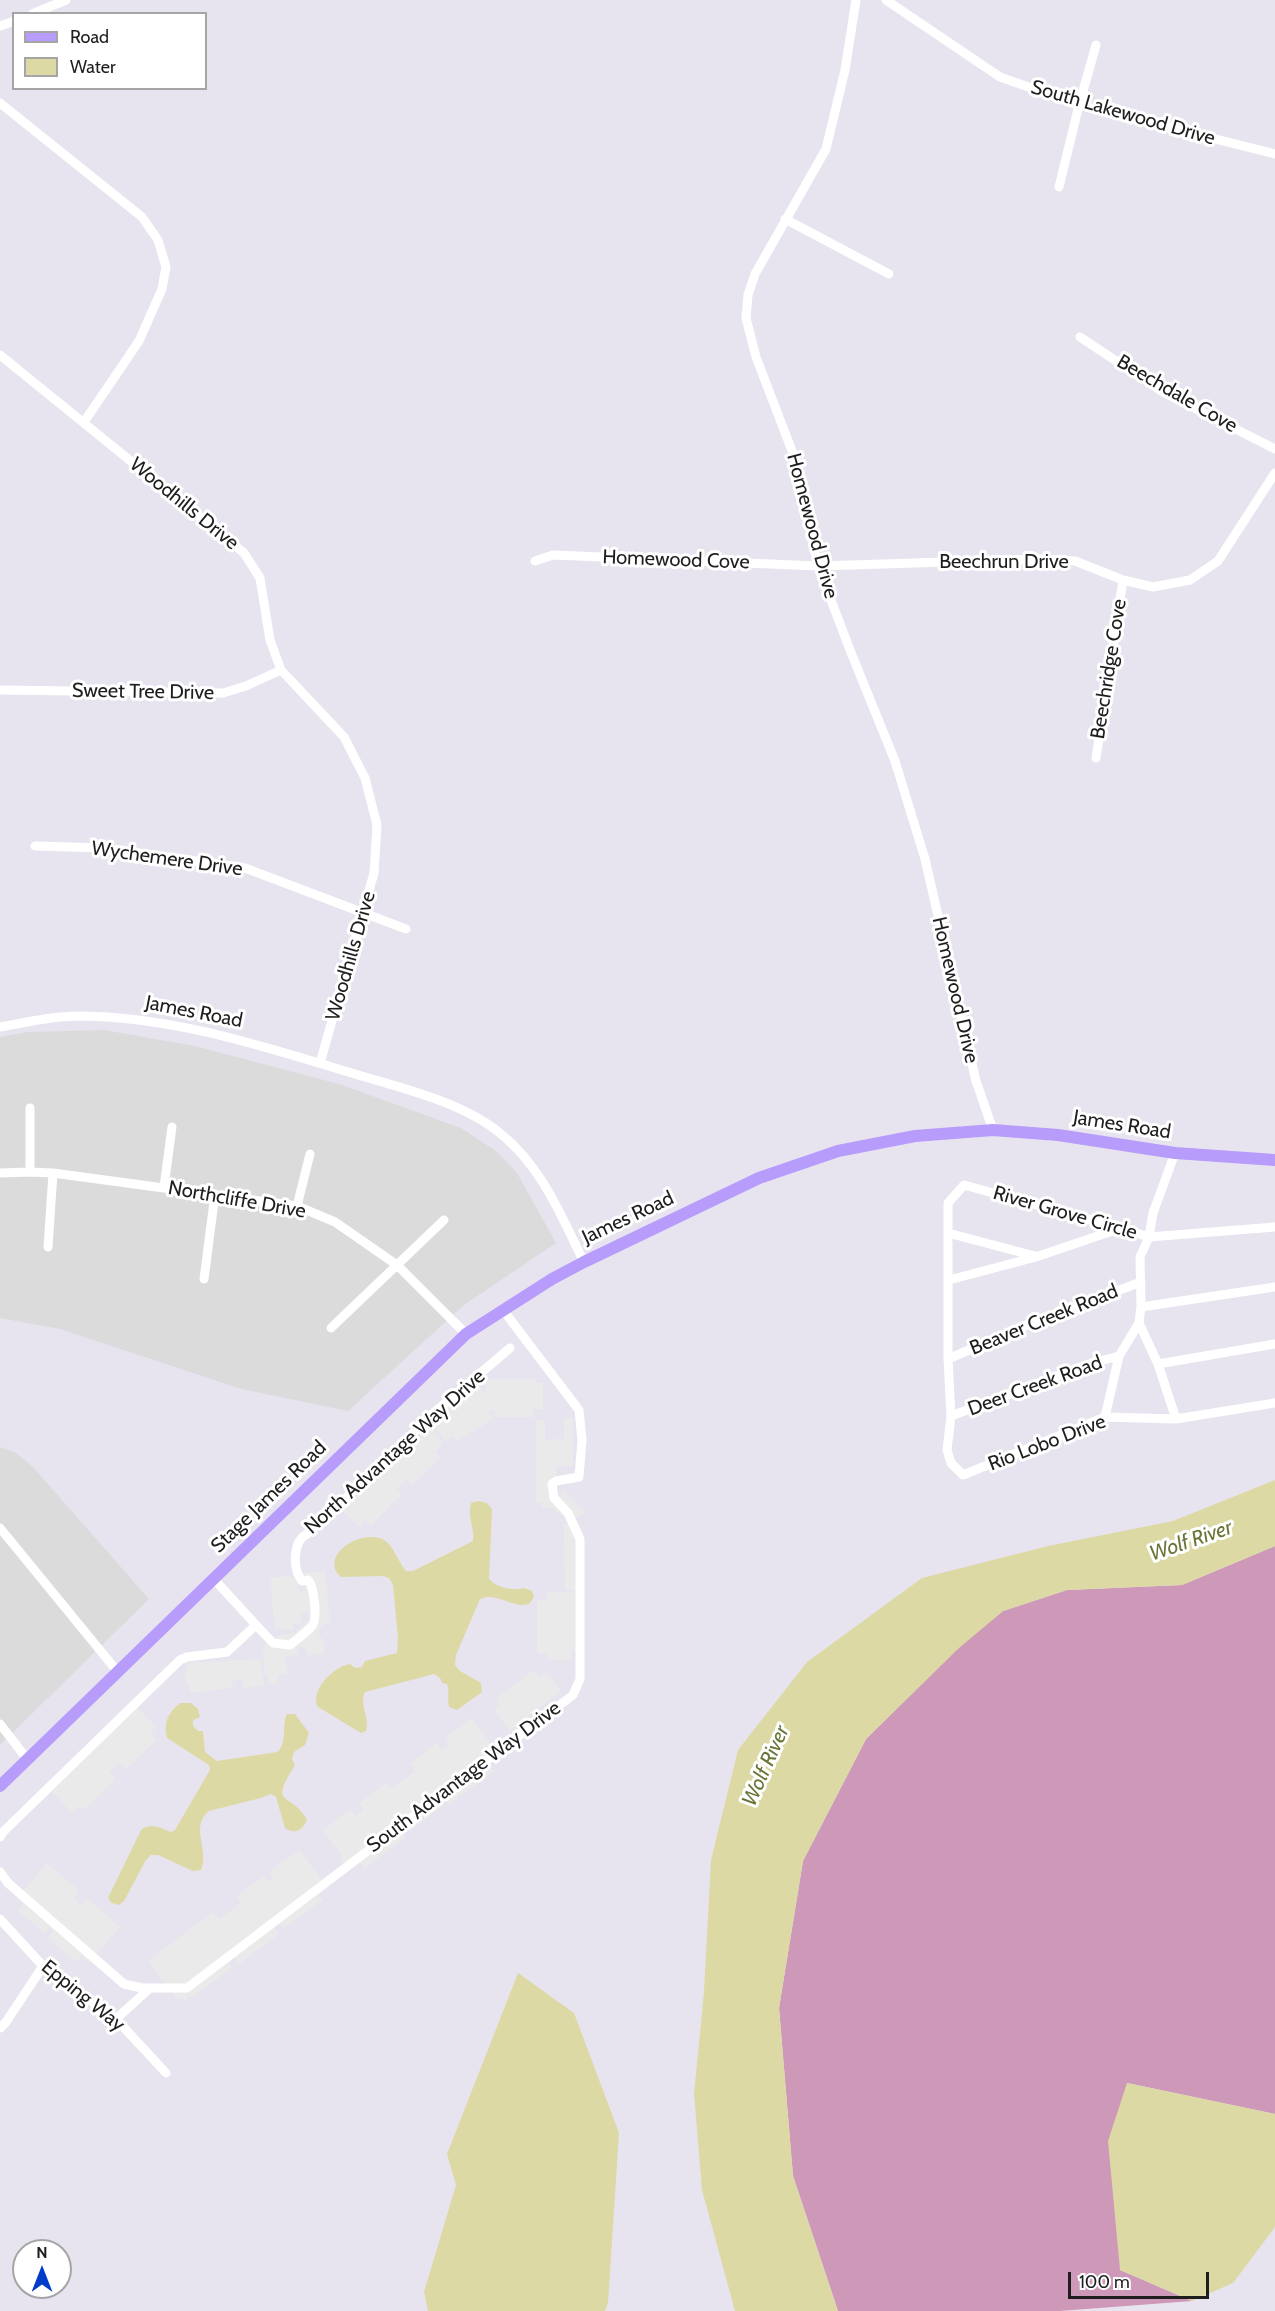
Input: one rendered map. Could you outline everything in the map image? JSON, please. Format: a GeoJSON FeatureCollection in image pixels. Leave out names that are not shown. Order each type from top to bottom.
{"type":"FeatureCollection","features":[{"type":"Feature","properties":{"kind":"main road","name":"James Road"},"geometry":{"type":"LineString","coordinates":[[584,1262],[759,1178],[838,1151],[915,1136],[993,1130],[1058,1135],[1175,1153],[1275,1160]]}},
{"type":"Feature","properties":{"kind":"main road","name":"Stage James Road"},"geometry":{"type":"LineString","coordinates":[[0,1786],[466,1334],[584,1262]]}},
{"type":"Feature","properties":{"kind":"street"},"geometry":{"type":"LineString","coordinates":[[37,12],[66,0]]}},
{"type":"Feature","properties":{"kind":"street","name":"Homewood Drive"},"geometry":{"type":"LineString","coordinates":[[856,0],[845,70],[826,149],[755,274],[748,295],[746,318],[756,357],[794,456],[818,566],[898,771],[925,859],[976,1081],[993,1130]]}},
{"type":"Feature","properties":{"kind":"street","name":"South Lakewood Drive"},"geometry":{"type":"LineString","coordinates":[[886,0],[1000,77],[1078,105],[1275,154]]}},
{"type":"Feature","properties":{"kind":"street"},"geometry":{"type":"LineString","coordinates":[[1059,187],[1078,105],[1096,45]]}},
{"type":"Feature","properties":{"kind":"street"},"geometry":{"type":"LineString","coordinates":[[0,104],[142,217],[158,240],[166,267],[162,288],[139,341],[84,422]]}},
{"type":"Feature","properties":{"kind":"street"},"geometry":{"type":"LineString","coordinates":[[785,219],[889,273]]}},
{"type":"Feature","properties":{"kind":"street","name":"Beechdale Cove"},"geometry":{"type":"LineString","coordinates":[[1080,337],[1163,392],[1275,449]]}},
{"type":"Feature","properties":{"kind":"street","name":"Woodhills Drive"},"geometry":{"type":"LineString","coordinates":[[0,355],[244,553],[260,578],[270,640],[281,670],[344,737],[365,778],[377,825],[374,873],[320,1063]]}},
{"type":"Feature","properties":{"kind":"street","name":"Beechrun Drive"},"geometry":{"type":"LineString","coordinates":[[818,566],[1041,559],[1075,561],[1123,580],[1153,587],[1190,580],[1218,561],[1275,473]]}},
{"type":"Feature","properties":{"kind":"street","name":"Homewood Cove"},"geometry":{"type":"LineString","coordinates":[[535,561],[553,555],[818,566]]}},
{"type":"Feature","properties":{"kind":"street","name":"Beechridge Cove"},"geometry":{"type":"LineString","coordinates":[[1096,758],[1123,580]]}},
{"type":"Feature","properties":{"kind":"street","name":"Sweet Tree Drive"},"geometry":{"type":"LineString","coordinates":[[0,690],[223,693],[246,686],[281,670]]}},
{"type":"Feature","properties":{"kind":"street","name":"Wychemere Drive"},"geometry":{"type":"LineString","coordinates":[[34,846],[104,848],[245,868],[406,929]]}},
{"type":"Feature","properties":{"kind":"street","name":"James Road"},"geometry":{"type":"LineString","coordinates":[[0,1028],[52,1017],[79,1016],[135,1020],[211,1033],[320,1063],[436,1100],[471,1115],[499,1132],[529,1161],[549,1191],[584,1262]]}},
{"type":"Feature","properties":{"kind":"street"},"geometry":{"type":"LineString","coordinates":[[30,1108],[30,1172]]}},
{"type":"Feature","properties":{"kind":"street"},"geometry":{"type":"LineString","coordinates":[[164,1187],[172,1127]]}},
{"type":"Feature","properties":{"kind":"street"},"geometry":{"type":"LineString","coordinates":[[1105,1417],[1119,1356],[1139,1323],[1140,1257],[1149,1237],[1153,1213],[1175,1153]]}},
{"type":"Feature","properties":{"kind":"street"},"geometry":{"type":"LineString","coordinates":[[297,1206],[310,1154]]}},
{"type":"Feature","properties":{"kind":"street","name":"Northcliffe Drive"},"geometry":{"type":"LineString","coordinates":[[0,1173],[53,1173],[297,1206],[335,1222],[397,1264],[466,1334]]}},
{"type":"Feature","properties":{"kind":"street"},"geometry":{"type":"LineString","coordinates":[[48,1247],[53,1173]]}},
{"type":"Feature","properties":{"kind":"street","name":"River Grove Circle"},"geometry":{"type":"LineString","coordinates":[[948,1233],[948,1203],[964,1185],[1121,1227],[1149,1237],[1275,1227]]}},
{"type":"Feature","properties":{"kind":"street"},"geometry":{"type":"LineString","coordinates":[[204,1279],[215,1194]]}},
{"type":"Feature","properties":{"kind":"street"},"geometry":{"type":"LineString","coordinates":[[332,1328],[444,1220]]}},
{"type":"Feature","properties":{"kind":"street"},"geometry":{"type":"LineString","coordinates":[[949,1280],[1036,1257],[1121,1227]]}},
{"type":"Feature","properties":{"kind":"street"},"geometry":{"type":"LineString","coordinates":[[951,1416],[948,1359],[948,1233],[1036,1257]]}},
{"type":"Feature","properties":{"kind":"street","name":"Beaver Creek Road"},"geometry":{"type":"LineString","coordinates":[[948,1359],[1034,1322],[1141,1282]]}},
{"type":"Feature","properties":{"kind":"street","name":"Beaver Creek Road"},"geometry":{"type":"LineString","coordinates":[[1141,1307],[1275,1287]]}},
{"type":"Feature","properties":{"kind":"street","name":"South Advantage Way Drive"},"geometry":{"type":"LineString","coordinates":[[0,1872],[8,1882],[123,1984],[150,1988],[187,1988],[573,1695],[580,1678],[580,1539],[568,1513],[554,1498],[552,1484],[556,1480],[579,1477],[582,1440],[579,1410],[503,1310]]}},
{"type":"Feature","properties":{"kind":"street"},"geometry":{"type":"LineString","coordinates":[[1139,1323],[1158,1365],[1176,1419]]}},
{"type":"Feature","properties":{"kind":"street"},"geometry":{"type":"LineString","coordinates":[[1158,1365],[1275,1344]]}},
{"type":"Feature","properties":{"kind":"street","name":"North Advantage Way Drive"},"geometry":{"type":"LineString","coordinates":[[213,1578],[273,1643],[290,1645],[312,1626],[315,1620],[312,1585],[308,1580],[302,1581],[298,1576],[296,1547],[300,1538],[375,1471],[430,1416],[510,1348]]}},
{"type":"Feature","properties":{"kind":"street","name":"Deer Creek Road"},"geometry":{"type":"LineString","coordinates":[[951,1416],[1092,1363],[1119,1356]]}},
{"type":"Feature","properties":{"kind":"street","name":"Rio Lobo Drive"},"geometry":{"type":"LineString","coordinates":[[951,1416],[947,1450],[951,1463],[963,1475],[1105,1417],[1176,1419],[1275,1403]]}},
{"type":"Feature","properties":{"kind":"street"},"geometry":{"type":"LineString","coordinates":[[0,1528],[117,1671]]}},
{"type":"Feature","properties":{"kind":"street"},"geometry":{"type":"LineString","coordinates":[[0,1837],[3,1831],[180,1660],[227,1652],[256,1625]]}},
{"type":"Feature","properties":{"kind":"street"},"geometry":{"type":"LineString","coordinates":[[0,1724],[27,1760]]}},
{"type":"Feature","properties":{"kind":"street"},"geometry":{"type":"LineString","coordinates":[[0,1891],[8,1882]]}},
{"type":"Feature","properties":{"kind":"street","name":"Epping Way"},"geometry":{"type":"LineString","coordinates":[[0,1919],[43,1966],[116,2019],[166,2073]]}},
{"type":"Feature","properties":{"kind":"street"},"geometry":{"type":"LineString","coordinates":[[0,2028],[43,1966]]}},
{"type":"Feature","properties":{"kind":"street"},"geometry":{"type":"LineString","coordinates":[[116,2019],[150,1988]]}},
{"type":"Feature","properties":{"kind":"shaded area"},"geometry":{"type":"Polygon","coordinates":[[[104,1030],[195,1046],[339,1084],[461,1128],[496,1151],[517,1173],[556,1243],[464,1305],[348,1411],[241,1389],[60,1329],[0,1318],[0,1037],[28,1032],[104,1030]]]}},
{"type":"Feature","properties":{"kind":"shaded area"},"geometry":{"type":"Polygon","coordinates":[[[484,1379],[535,1379],[536,1383],[543,1383],[543,1409],[534,1409],[533,1417],[495,1417],[493,1410],[489,1412],[494,1418],[456,1442],[452,1436],[445,1441],[430,1421],[475,1382],[486,1394],[484,1379]]]}},
{"type":"Feature","properties":{"kind":"shaded area"},"geometry":{"type":"Polygon","coordinates":[[[564,1418],[573,1418],[573,1466],[556,1466],[557,1496],[560,1497],[564,1491],[585,1512],[580,1517],[565,1518],[552,1508],[542,1508],[542,1502],[536,1502],[536,1420],[545,1420],[545,1440],[564,1439],[564,1418]]]}},
{"type":"Feature","properties":{"kind":"shaded area"},"geometry":{"type":"Polygon","coordinates":[[[429,1423],[443,1443],[435,1452],[440,1458],[412,1485],[406,1480],[397,1489],[402,1495],[371,1525],[365,1520],[359,1526],[341,1510],[349,1502],[345,1498],[429,1423]]]}},
{"type":"Feature","properties":{"kind":"shaded area"},"geometry":{"type":"Polygon","coordinates":[[[0,1447],[16,1453],[33,1467],[149,1599],[0,1745],[0,1447]]]}},
{"type":"Feature","properties":{"kind":"shaded area"},"geometry":{"type":"Polygon","coordinates":[[[564,1524],[575,1524],[576,1651],[572,1651],[572,1660],[548,1660],[548,1653],[537,1653],[537,1600],[547,1600],[547,1592],[574,1592],[575,1601],[575,1590],[565,1590],[564,1524]]]}},
{"type":"Feature","properties":{"kind":"shaded area"},"geometry":{"type":"Polygon","coordinates":[[[1275,1546],[1275,2114],[1127,2083],[1120,2270],[1192,2301],[1060,2311],[838,2311],[793,2176],[779,2008],[803,1861],[866,1739],[959,1647],[1003,1611],[1067,1590],[1182,1585],[1275,1546]]]}},
{"type":"Feature","properties":{"kind":"shaded area"},"geometry":{"type":"Polygon","coordinates":[[[325,1571],[330,1624],[323,1625],[319,1629],[319,1636],[324,1641],[325,1653],[307,1655],[306,1647],[298,1647],[298,1655],[285,1656],[287,1674],[278,1675],[278,1683],[269,1684],[268,1676],[265,1676],[263,1646],[278,1635],[294,1633],[309,1619],[308,1612],[301,1612],[302,1623],[293,1624],[293,1630],[275,1629],[270,1578],[288,1576],[298,1582],[299,1591],[305,1591],[304,1573],[325,1571]]]}},
{"type":"Feature","properties":{"kind":"shaded area"},"geometry":{"type":"Polygon","coordinates":[[[261,1659],[264,1686],[243,1688],[242,1679],[232,1680],[233,1688],[190,1693],[189,1684],[185,1682],[187,1663],[261,1659]]]}},
{"type":"Feature","properties":{"kind":"shaded area"},"geometry":{"type":"Polygon","coordinates":[[[534,1670],[539,1677],[546,1672],[561,1691],[510,1731],[494,1710],[500,1705],[496,1699],[534,1670]]]}},
{"type":"Feature","properties":{"kind":"shaded area"},"geometry":{"type":"Polygon","coordinates":[[[137,1707],[156,1727],[150,1733],[156,1740],[125,1770],[119,1763],[109,1772],[116,1779],[84,1810],[79,1806],[72,1813],[50,1790],[137,1707]]]}},
{"type":"Feature","properties":{"kind":"shaded area"},"geometry":{"type":"Polygon","coordinates":[[[471,1718],[499,1754],[487,1763],[493,1771],[449,1804],[443,1797],[439,1799],[444,1805],[410,1831],[406,1826],[401,1830],[406,1837],[365,1868],[359,1862],[351,1868],[342,1862],[341,1854],[323,1830],[350,1809],[356,1816],[363,1810],[359,1804],[387,1782],[392,1788],[415,1771],[410,1764],[437,1743],[442,1750],[449,1745],[445,1738],[471,1718]]]}},
{"type":"Feature","properties":{"kind":"shaded area"},"geometry":{"type":"Polygon","coordinates":[[[299,1850],[327,1887],[318,1893],[323,1900],[283,1929],[279,1923],[274,1927],[279,1934],[239,1964],[234,1957],[228,1961],[232,1967],[191,1998],[188,1994],[186,2000],[176,1998],[148,1961],[213,1912],[219,1919],[241,1903],[236,1897],[263,1876],[268,1882],[273,1878],[269,1872],[299,1850]]]}},
{"type":"Feature","properties":{"kind":"shaded area"},"geometry":{"type":"Polygon","coordinates":[[[47,1863],[79,1891],[74,1898],[81,1905],[87,1899],[120,1927],[89,1962],[81,1956],[76,1962],[48,1938],[53,1931],[49,1927],[44,1933],[18,1910],[24,1904],[17,1898],[47,1863]]]}},
{"type":"Feature","properties":{"kind":"water","name":"Wolf River"},"geometry":{"type":"Polygon","coordinates":[[[1275,1480],[1275,1546],[1182,1585],[1067,1590],[1003,1611],[959,1648],[866,1739],[803,1861],[779,2008],[793,2176],[838,2311],[735,2311],[702,2190],[694,2094],[704,1992],[711,1860],[738,1750],[807,1662],[922,1578],[1048,1546],[1173,1521],[1275,1480]]]}},
{"type":"Feature","properties":{"kind":"water"},"geometry":{"type":"Polygon","coordinates":[[[478,1501],[487,1503],[492,1509],[489,1579],[505,1588],[524,1588],[532,1591],[534,1597],[529,1604],[523,1605],[492,1597],[480,1599],[456,1655],[455,1665],[460,1671],[481,1683],[482,1692],[457,1710],[449,1707],[447,1684],[442,1683],[440,1678],[434,1674],[365,1692],[363,1701],[367,1726],[366,1731],[361,1733],[318,1707],[316,1701],[320,1687],[337,1669],[350,1664],[355,1668],[362,1667],[365,1661],[397,1653],[398,1637],[393,1585],[389,1578],[383,1576],[341,1577],[335,1569],[338,1553],[354,1541],[375,1537],[387,1543],[406,1571],[413,1571],[473,1541],[470,1508],[471,1503],[478,1501]]]}},
{"type":"Feature","properties":{"kind":"water"},"geometry":{"type":"Polygon","coordinates":[[[180,1703],[191,1703],[198,1709],[200,1717],[193,1720],[193,1726],[198,1731],[203,1731],[205,1752],[217,1761],[277,1752],[282,1744],[285,1718],[287,1714],[295,1714],[309,1733],[305,1745],[294,1752],[292,1759],[295,1765],[282,1793],[307,1819],[299,1830],[293,1831],[285,1828],[276,1797],[271,1794],[209,1811],[203,1817],[200,1831],[203,1855],[201,1870],[193,1871],[158,1855],[151,1855],[124,1901],[119,1905],[112,1903],[108,1898],[141,1830],[152,1826],[171,1832],[175,1830],[210,1770],[209,1765],[167,1738],[168,1719],[180,1703]]]}},
{"type":"Feature","properties":{"kind":"water"},"geometry":{"type":"Polygon","coordinates":[[[518,1973],[574,2013],[619,2133],[608,2303],[605,2311],[428,2311],[424,2292],[456,2185],[447,2154],[518,1973]]]}},
{"type":"Feature","properties":{"kind":"water"},"geometry":{"type":"Polygon","coordinates":[[[1127,2083],[1275,2114],[1275,2227],[1233,2283],[1192,2301],[1120,2270],[1108,2141],[1127,2083]]]}}]}
